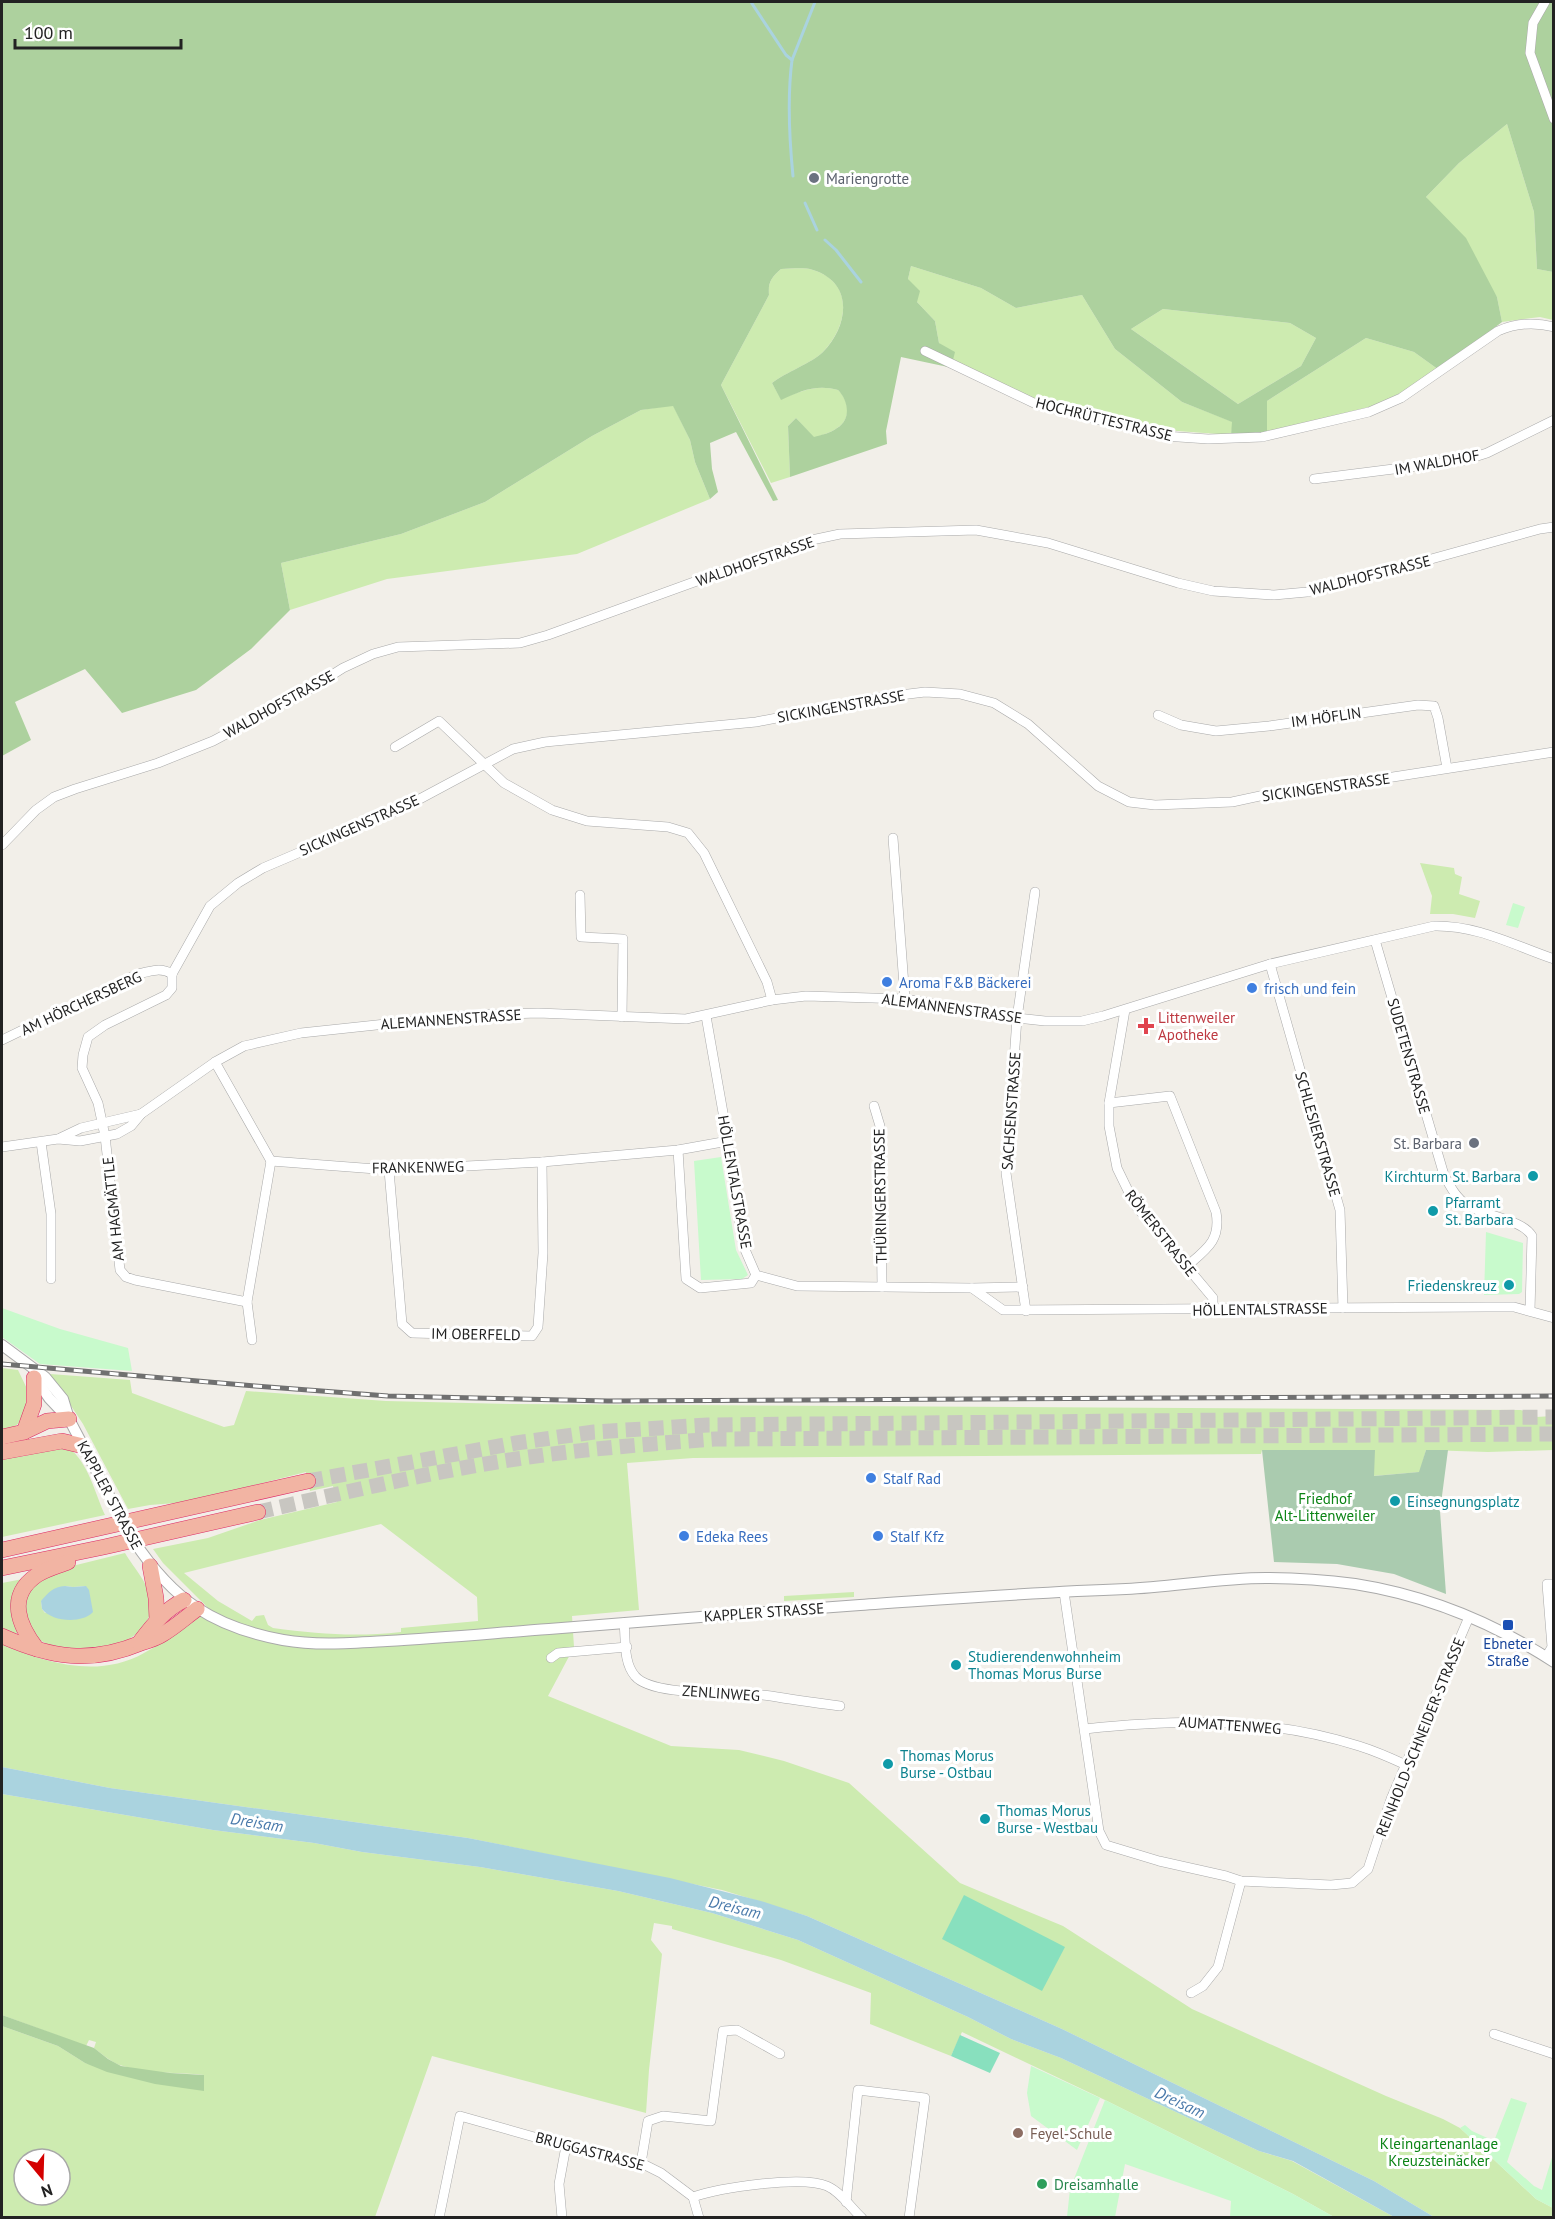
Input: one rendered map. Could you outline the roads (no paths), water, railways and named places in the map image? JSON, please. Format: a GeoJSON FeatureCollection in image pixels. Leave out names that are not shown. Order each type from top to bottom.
{"type":"FeatureCollection","features":[{"type":"Feature","properties":{"kind":"highway"},"geometry":{"type":"LineString","coordinates":[[24,1432],[34,1404],[33,1373]]}},
{"type":"Feature","properties":{"kind":"highway"},"geometry":{"type":"LineString","coordinates":[[2,1437],[24,1432],[47,1421],[69,1419]]}},
{"type":"Feature","properties":{"kind":"highway"},"geometry":{"type":"LineString","coordinates":[[36,1445],[59,1430],[69,1419]]}},
{"type":"Feature","properties":{"kind":"highway"},"geometry":{"type":"LineString","coordinates":[[2,1452],[62,1441],[83,1446]]}},
{"type":"Feature","properties":{"kind":"highway"},"geometry":{"type":"LineString","coordinates":[[2,1550],[308,1481]]}},
{"type":"Feature","properties":{"kind":"highway"},"geometry":{"type":"LineString","coordinates":[[2,1568],[258,1512]]}},
{"type":"Feature","properties":{"kind":"highway"},"geometry":{"type":"LineString","coordinates":[[38,1649],[21,1624],[19,1602],[24,1588],[28,1582],[41,1573],[104,1547]]}},
{"type":"Feature","properties":{"kind":"highway"},"geometry":{"type":"LineString","coordinates":[[150,1566],[156,1598],[157,1620]]}},
{"type":"Feature","properties":{"kind":"highway"},"geometry":{"type":"LineString","coordinates":[[2,1636],[38,1649],[69,1656],[95,1657],[118,1652],[162,1635],[190,1604]]}},
{"type":"Feature","properties":{"kind":"highway"},"geometry":{"type":"LineString","coordinates":[[138,1645],[157,1620],[172,1606],[190,1604]]}},
{"type":"Feature","properties":{"kind":"street"},"geometry":{"type":"LineString","coordinates":[[1545,2],[1533,23],[1530,53],[1554,119]]}},
{"type":"Feature","properties":{"kind":"street","name":"HOCHRÜTTESTRASSE"},"geometry":{"type":"LineString","coordinates":[[926,351],[1038,405],[1164,436],[1208,439],[1262,437],[1369,412],[1401,398],[1498,331],[1508,327],[1537,323],[1554,327]]}},
{"type":"Feature","properties":{"kind":"street","name":"IM WALDHOF"},"geometry":{"type":"LineString","coordinates":[[1314,478],[1466,460],[1487,453],[1554,420]]}},
{"type":"Feature","properties":{"kind":"street","name":"WALDHOFSTRASSE"},"geometry":{"type":"LineString","coordinates":[[2,844],[36,810],[54,797],[158,763],[213,741],[305,692],[343,668],[373,654],[398,647],[520,643],[548,635],[807,541],[840,534],[976,530],[1048,543],[1178,583],[1214,591],[1274,595],[1307,592],[1337,585],[1554,527]]}},
{"type":"Feature","properties":{"kind":"street","name":"SICKINGENSTRASSE"},"geometry":{"type":"LineString","coordinates":[[172,974],[210,906],[238,883],[273,863],[401,809],[513,749],[545,742],[756,722],[874,698],[925,692],[960,694],[994,703],[1028,724],[1098,786],[1129,802],[1165,805],[1232,802],[1288,790],[1380,779],[1554,752]]}},
{"type":"Feature","properties":{"kind":"street","name":"IM HÖFLIN"},"geometry":{"type":"LineString","coordinates":[[1158,715],[1181,725],[1215,731],[1269,726],[1418,705],[1434,706],[1447,768]]}},
{"type":"Feature","properties":{"kind":"street"},"geometry":{"type":"LineString","coordinates":[[395,747],[439,721],[504,783],[552,810],[587,821],[668,827],[688,834],[704,854],[767,982],[772,1000]]}},
{"type":"Feature","properties":{"kind":"street"},"geometry":{"type":"LineString","coordinates":[[892,838],[905,999]]}},
{"type":"Feature","properties":{"kind":"street","name":"SACHSENSTRASSE"},"geometry":{"type":"LineString","coordinates":[[1026,1311],[1006,1173],[1017,1018],[1035,892]]}},
{"type":"Feature","properties":{"kind":"street"},"geometry":{"type":"LineString","coordinates":[[580,895],[581,937],[623,939],[622,1017]]}},
{"type":"Feature","properties":{"kind":"street","name":"ALEMANNENSTRASSE"},"geometry":{"type":"LineString","coordinates":[[2,1147],[58,1139],[80,1141],[117,1134],[131,1126],[141,1114],[215,1062],[244,1046],[301,1033],[458,1016],[538,1013],[673,1020],[706,1016],[772,1000],[806,996],[905,999],[1017,1018],[1082,1020],[1125,1010],[1270,964],[1413,930],[1455,926],[1480,931],[1554,959]]}},
{"type":"Feature","properties":{"kind":"street","name":"SUDETENSTRASSE"},"geometry":{"type":"LineString","coordinates":[[1375,940],[1444,1175],[1458,1197],[1468,1206],[1529,1230],[1532,1236],[1530,1311]]}},
{"type":"Feature","properties":{"kind":"street","name":"SCHLESIERSTRASSE"},"geometry":{"type":"LineString","coordinates":[[1270,964],[1340,1210],[1343,1308]]}},
{"type":"Feature","properties":{"kind":"street","name":"AM HÖRCHERSBERG"},"geometry":{"type":"LineString","coordinates":[[2,1040],[138,974],[155,970],[166,970],[172,974],[172,988],[166,995],[105,1025],[88,1037],[82,1068],[98,1103],[102,1124]]}},
{"type":"Feature","properties":{"kind":"street","name":"RÖMERSTRASSE"},"geometry":{"type":"LineString","coordinates":[[1125,1010],[1109,1103],[1109,1126],[1116,1168],[1136,1205],[1213,1298],[1213,1310]]}},
{"type":"Feature","properties":{"kind":"street","name":"HÖLLENTALSTRASSE"},"geometry":{"type":"LineString","coordinates":[[706,1016],[743,1245],[754,1279]]}},
{"type":"Feature","properties":{"kind":"street"},"geometry":{"type":"LineString","coordinates":[[215,1062],[271,1161],[247,1302],[252,1340]]}},
{"type":"Feature","properties":{"kind":"street"},"geometry":{"type":"LineString","coordinates":[[1109,1103],[1170,1096],[1216,1212],[1218,1225],[1215,1238],[1207,1249],[1187,1266]]}},
{"type":"Feature","properties":{"kind":"street","name":"THÜRINGERSTRASSE"},"geometry":{"type":"LineString","coordinates":[[874,1106],[880,1126],[882,1287]]}},
{"type":"Feature","properties":{"kind":"street","name":"ALEMANNENSTRASSE"},"geometry":{"type":"LineString","coordinates":[[58,1139],[81,1128],[141,1114]]}},
{"type":"Feature","properties":{"kind":"street","name":"AM HAGMÄTTLE"},"geometry":{"type":"LineString","coordinates":[[102,1124],[120,1270],[126,1277],[247,1302]]}},
{"type":"Feature","properties":{"kind":"street","name":"FRANKENWEG"},"geometry":{"type":"LineString","coordinates":[[271,1161],[389,1170],[542,1162],[678,1150],[728,1141]]}},
{"type":"Feature","properties":{"kind":"street"},"geometry":{"type":"LineString","coordinates":[[41,1142],[51,1214],[51,1279]]}},
{"type":"Feature","properties":{"kind":"street"},"geometry":{"type":"LineString","coordinates":[[678,1150],[686,1279],[700,1288],[754,1279],[797,1286],[1023,1287]]}},
{"type":"Feature","properties":{"kind":"street","name":"IM OBERFELD"},"geometry":{"type":"LineString","coordinates":[[389,1170],[402,1324],[412,1333],[532,1336],[538,1328],[543,1253],[542,1162]]}},
{"type":"Feature","properties":{"kind":"street","name":"HÖLLENTALSTRASSE"},"geometry":{"type":"LineString","coordinates":[[972,1288],[1003,1311],[1514,1307],[1554,1318]]}},
{"type":"Feature","properties":{"kind":"street","name":"KAPPLER STRASSE"},"geometry":{"type":"LineString","coordinates":[[2,1345],[33,1373],[55,1405],[69,1419],[129,1533],[150,1566],[190,1604],[217,1620],[284,1640],[335,1643],[466,1636],[1064,1592],[1179,1586],[1256,1578],[1297,1578],[1358,1585],[1419,1599],[1508,1634],[1550,1659]]}},
{"type":"Feature","properties":{"kind":"street"},"geometry":{"type":"LineString","coordinates":[[1550,1584],[1552,1647],[1550,1659]]}},
{"type":"Feature","properties":{"kind":"street","name":"REINHOLD-SCHNEIDER-STRASSE"},"geometry":{"type":"LineString","coordinates":[[1064,1592],[1099,1831],[1106,1845],[1160,1861],[1226,1875],[1241,1881],[1331,1885],[1352,1883],[1368,1869],[1391,1799],[1469,1617]]}},
{"type":"Feature","properties":{"kind":"street","name":"ZENLINWEG"},"geometry":{"type":"LineString","coordinates":[[624,1623],[627,1662],[635,1676],[643,1683],[656,1687],[771,1696],[840,1706]]}},
{"type":"Feature","properties":{"kind":"street"},"geometry":{"type":"LineString","coordinates":[[551,1658],[558,1653],[627,1647]]}},
{"type":"Feature","properties":{"kind":"street","name":"AUMATTENWEG"},"geometry":{"type":"LineString","coordinates":[[1085,1729],[1171,1721],[1269,1725],[1361,1746],[1406,1764]]}},
{"type":"Feature","properties":{"kind":"street"},"geometry":{"type":"LineString","coordinates":[[1191,1993],[1203,1986],[1218,1967],[1241,1881]]}},
{"type":"Feature","properties":{"kind":"street"},"geometry":{"type":"LineString","coordinates":[[641,2163],[648,2121],[663,2116],[711,2121],[723,2031],[737,2030],[780,2054]]}},
{"type":"Feature","properties":{"kind":"street"},"geometry":{"type":"LineString","coordinates":[[1494,2034],[1554,2054]]}},
{"type":"Feature","properties":{"kind":"street"},"geometry":{"type":"LineString","coordinates":[[846,2202],[858,2090],[925,2098],[909,2217]]}},
{"type":"Feature","properties":{"kind":"street","name":"BRUGGASTRASSE"},"geometry":{"type":"LineString","coordinates":[[439,2217],[460,2116],[566,2146],[641,2163],[662,2173],[693,2197]]}},
{"type":"Feature","properties":{"kind":"street"},"geometry":{"type":"LineString","coordinates":[[562,2217],[559,2184],[566,2146]]}},
{"type":"Feature","properties":{"kind":"street"},"geometry":{"type":"LineString","coordinates":[[699,2217],[693,2197],[711,2191],[803,2181],[827,2186],[862,2217]]}},
{"type":"Feature","properties":{"kind":"water"},"geometry":{"type":"Polygon","coordinates":[[[65,1586],[86,1586],[89,1590],[93,1612],[82,1618],[67,1620],[53,1617],[42,1609],[41,1601],[51,1590],[65,1586]]]}},
{"type":"Feature","properties":{"kind":"water","name":"Dreisam"},"geometry":{"type":"Polygon","coordinates":[[[2,1767],[110,1788],[468,1838],[670,1878],[761,1901],[807,1916],[1062,2029],[1374,2181],[1434,2217],[1394,2217],[1293,2161],[1259,2151],[1061,2058],[1011,2039],[968,2017],[798,1940],[712,1913],[618,1891],[480,1867],[213,1830],[2,1794],[2,1767]]]}},
{"type":"Feature","properties":{"kind":"waterway"},"geometry":{"type":"LineString","coordinates":[[751,2],[786,55],[792,60],[789,118],[793,176]]}},
{"type":"Feature","properties":{"kind":"waterway"},"geometry":{"type":"LineString","coordinates":[[792,60],[815,2]]}},
{"type":"Feature","properties":{"kind":"waterway"},"geometry":{"type":"LineString","coordinates":[[805,203],[817,230]]}},
{"type":"Feature","properties":{"kind":"waterway"},"geometry":{"type":"LineString","coordinates":[[825,240],[836,250],[861,282]]}},
{"type":"Feature","properties":{"kind":"tunnel"},"geometry":{"type":"LineString","coordinates":[[308,1481],[516,1443],[594,1432],[708,1425],[1554,1417]]}},
{"type":"Feature","properties":{"kind":"tunnel"},"geometry":{"type":"LineString","coordinates":[[258,1512],[483,1464],[590,1450],[715,1439],[1554,1434]]}},
{"type":"Feature","properties":{"kind":"railway"},"geometry":{"type":"LineString","coordinates":[[2,1364],[388,1396],[608,1401],[1554,1396]]}},
{"type":"Feature","properties":{"kind":"place","name":"Mariengrotte"},"geometry":{"type":"Point","coordinates":[814,178]}},
{"type":"Feature","properties":{"kind":"place","name":"Aroma F&B Bäckerei"},"geometry":{"type":"Point","coordinates":[887,982]}},
{"type":"Feature","properties":{"kind":"place","name":"frisch und fein"},"geometry":{"type":"Point","coordinates":[1252,988]}},
{"type":"Feature","properties":{"kind":"place","name":"Littenweiler Apotheke"},"geometry":{"type":"Point","coordinates":[1146,1026]}},
{"type":"Feature","properties":{"kind":"place","name":"St. Barbara"},"geometry":{"type":"Point","coordinates":[1474,1143]}},
{"type":"Feature","properties":{"kind":"place","name":"Kirchturm St. Barbara"},"geometry":{"type":"Point","coordinates":[1533,1176]}},
{"type":"Feature","properties":{"kind":"place","name":"Pfarramt St. Barbara"},"geometry":{"type":"Point","coordinates":[1433,1211]}},
{"type":"Feature","properties":{"kind":"place","name":"Friedenskreuz"},"geometry":{"type":"Point","coordinates":[1509,1285]}},
{"type":"Feature","properties":{"kind":"place","name":"Stalf Rad"},"geometry":{"type":"Point","coordinates":[871,1478]}},
{"type":"Feature","properties":{"kind":"place","name":"Einsegnungsplatz"},"geometry":{"type":"Point","coordinates":[1395,1501]}},
{"type":"Feature","properties":{"kind":"place","name":"Edeka Rees"},"geometry":{"type":"Point","coordinates":[684,1536]}},
{"type":"Feature","properties":{"kind":"place","name":"Stalf Kfz"},"geometry":{"type":"Point","coordinates":[878,1536]}},
{"type":"Feature","properties":{"kind":"place","name":"Ebneter Straße"},"geometry":{"type":"Point","coordinates":[1508,1625]}},
{"type":"Feature","properties":{"kind":"place","name":"Studierendenwohnheim Thomas Morus Burse"},"geometry":{"type":"Point","coordinates":[956,1665]}},
{"type":"Feature","properties":{"kind":"place","name":"Thomas Morus Burse - Ostbau"},"geometry":{"type":"Point","coordinates":[888,1764]}},
{"type":"Feature","properties":{"kind":"place","name":"Thomas Morus Burse - Westbau"},"geometry":{"type":"Point","coordinates":[985,1819]}},
{"type":"Feature","properties":{"kind":"place","name":"Feyel-Schule"},"geometry":{"type":"Point","coordinates":[1018,2133]}},
{"type":"Feature","properties":{"kind":"place","name":"Dreisamhalle"},"geometry":{"type":"Point","coordinates":[1042,2184]}},
{"type":"Feature","properties":{"kind":"park label","name":"Friedhof Alt-Littenweiler"},"geometry":{"type":"Point","coordinates":[1325,1506]}},
{"type":"Feature","properties":{"kind":"park label","name":"Kleingartenanlage Kreuzsteinäcker"},"geometry":{"type":"Point","coordinates":[1439,2152]}}]}
